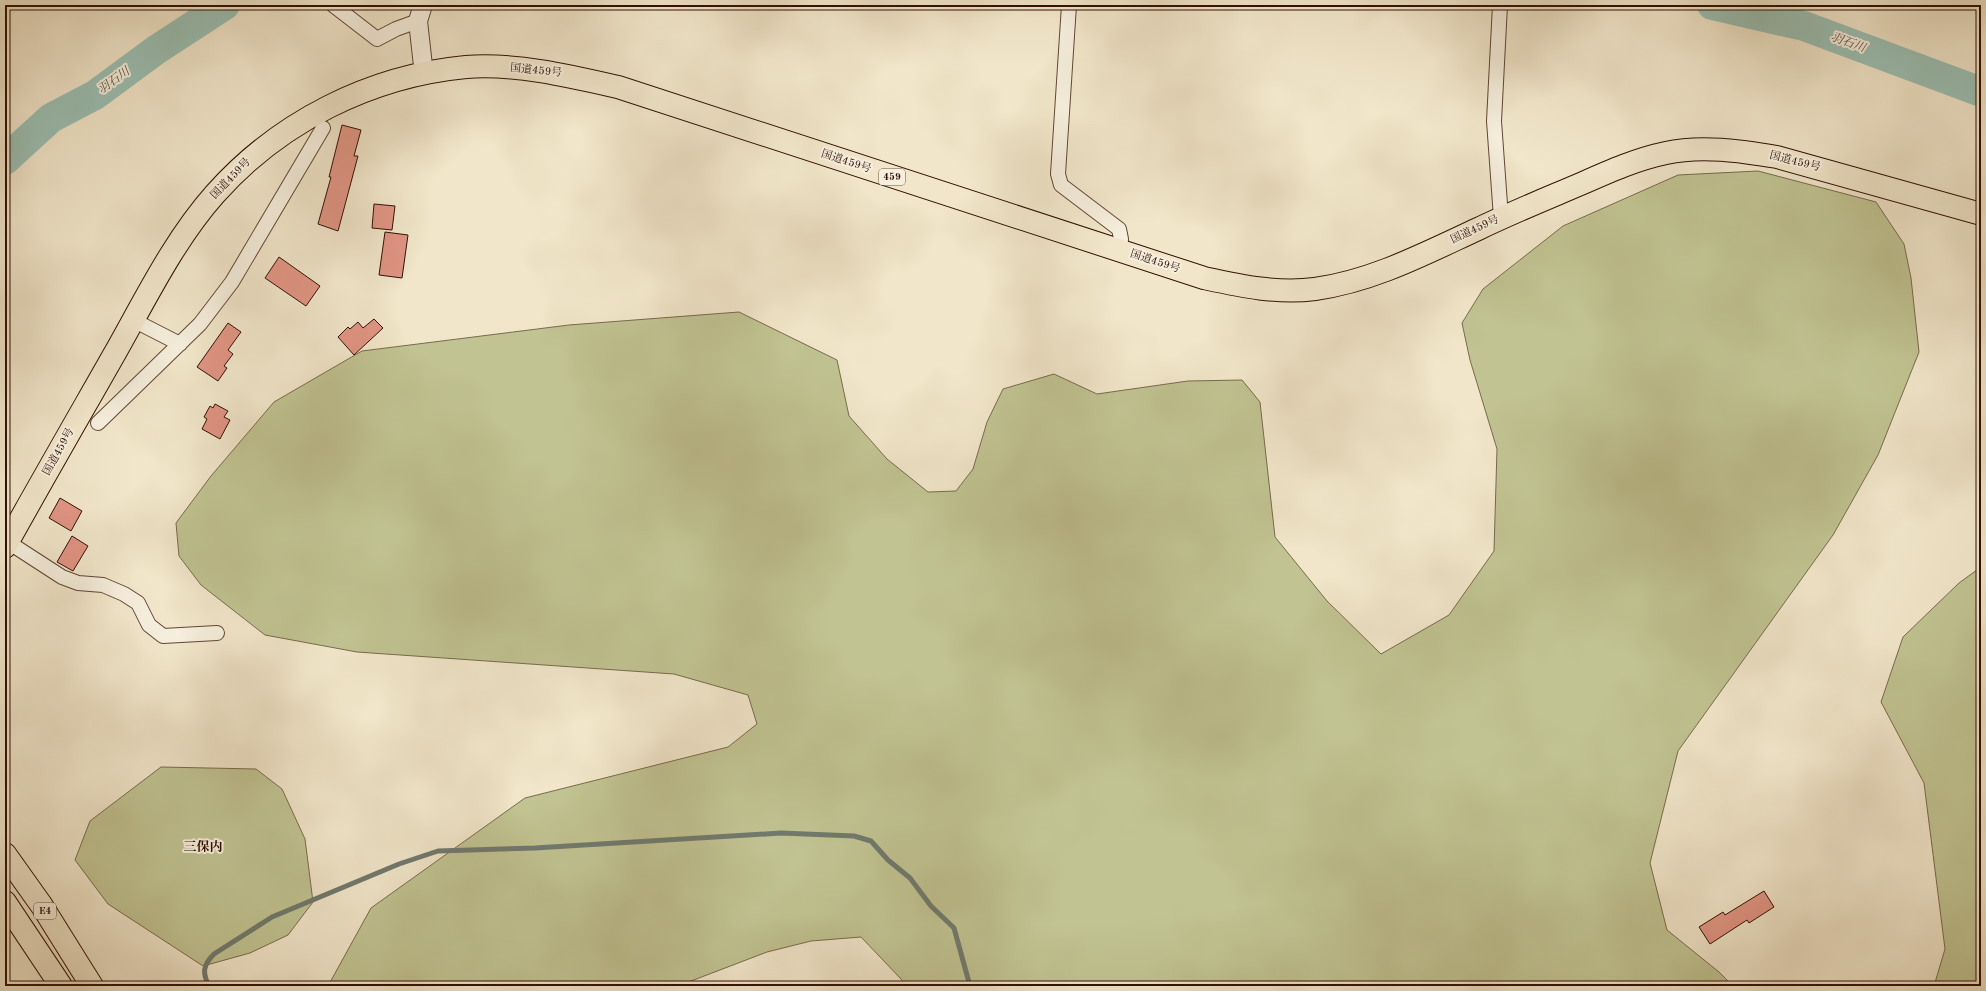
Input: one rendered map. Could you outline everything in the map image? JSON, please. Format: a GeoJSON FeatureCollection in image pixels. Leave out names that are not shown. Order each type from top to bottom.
{"type":"FeatureCollection","features":[{"type":"Feature","properties":{"kind":"highway","name":"国道459号"},"geometry":{"type":"LineString","coordinates":[[6,544],[168,259],[214,195],[240,168],[270,142],[305,118],[353,95],[393,81],[424,74],[467,67],[506,68],[559,73],[618,87],[1204,278],[1237,286],[1272,291],[1315,289],[1357,280],[1400,266],[1501,218],[1619,167],[1666,153],[1707,150],[1744,152],[1777,157],[1981,214]]}},
{"type":"Feature","properties":{"kind":"highway","name":"E4"},"geometry":{"type":"LineString","coordinates":[[5,854],[42,906],[90,981]]}},
{"type":"Feature","properties":{"kind":"highway","name":"E4"},"geometry":{"type":"LineString","coordinates":[[5,902],[61,986]]}},
{"type":"Feature","properties":{"kind":"highway"},"geometry":{"type":"LineString","coordinates":[[5,908],[47,986]]}},
{"type":"Feature","properties":{"kind":"street"},"geometry":{"type":"LineString","coordinates":[[333,5],[377,39],[396,29],[420,13],[424,74]]}},
{"type":"Feature","properties":{"kind":"street"},"geometry":{"type":"LineString","coordinates":[[1069,5],[1058,174],[1061,185],[1118,229],[1121,238],[1120,250]]}},
{"type":"Feature","properties":{"kind":"street"},"geometry":{"type":"LineString","coordinates":[[1500,5],[1494,121],[1501,218]]}},
{"type":"Feature","properties":{"kind":"street"},"geometry":{"type":"LineString","coordinates":[[98,423],[200,324],[232,282],[323,128]]}},
{"type":"Feature","properties":{"kind":"street"},"geometry":{"type":"LineString","coordinates":[[133,320],[180,344]]}},
{"type":"Feature","properties":{"kind":"street"},"geometry":{"type":"LineString","coordinates":[[6,544],[62,577],[78,583],[103,585],[124,594],[138,603],[149,625],[163,636],[217,633]]}},
{"type":"Feature","properties":{"kind":"green space"},"geometry":{"type":"Polygon","coordinates":[[[1758,171],[1876,202],[1904,244],[1911,278],[1919,352],[1878,455],[1833,535],[1678,751],[1650,863],[1667,930],[1719,972],[1733,986],[906,986],[861,937],[811,941],[767,952],[678,986],[328,986],[371,908],[525,798],[728,747],[757,724],[748,695],[674,674],[357,652],[265,635],[201,585],[179,556],[176,523],[211,476],[274,402],[362,351],[569,325],[739,312],[837,360],[849,416],[887,459],[928,492],[956,491],[973,469],[987,422],[1003,389],[1054,374],[1097,394],[1188,381],[1242,380],[1260,402],[1275,537],[1327,601],[1381,654],[1449,615],[1494,551],[1497,449],[1470,360],[1462,323],[1483,289],[1563,226],[1678,175],[1758,171]]]}},
{"type":"Feature","properties":{"kind":"green space"},"geometry":{"type":"Polygon","coordinates":[[[1981,567],[1981,986],[1934,986],[1945,949],[1924,783],[1881,702],[1903,637],[1959,583],[1981,567]]]}},
{"type":"Feature","properties":{"kind":"green space"},"geometry":{"type":"Polygon","coordinates":[[[161,767],[256,769],[282,789],[305,839],[313,902],[288,935],[250,953],[203,966],[108,904],[75,860],[90,821],[161,767]]]}},
{"type":"Feature","properties":{"kind":"building"},"geometry":{"type":"Polygon","coordinates":[[[342,125],[361,130],[354,156],[358,156],[338,231],[318,224],[331,177],[329,177],[342,125]]]}},
{"type":"Feature","properties":{"kind":"building"},"geometry":{"type":"Polygon","coordinates":[[[374,204],[395,206],[392,230],[372,228],[374,204]]]}},
{"type":"Feature","properties":{"kind":"building"},"geometry":{"type":"Polygon","coordinates":[[[385,232],[408,235],[402,278],[379,275],[385,232]]]}},
{"type":"Feature","properties":{"kind":"building"},"geometry":{"type":"Polygon","coordinates":[[[279,257],[320,286],[306,306],[265,278],[279,257]]]}},
{"type":"Feature","properties":{"kind":"building"},"geometry":{"type":"Polygon","coordinates":[[[374,319],[383,328],[354,355],[338,337],[348,327],[350,329],[358,322],[363,328],[374,319]]]}},
{"type":"Feature","properties":{"kind":"building"},"geometry":{"type":"Polygon","coordinates":[[[228,323],[241,332],[228,350],[233,354],[224,366],[227,368],[218,381],[197,367],[228,323]]]}},
{"type":"Feature","properties":{"kind":"building"},"geometry":{"type":"Polygon","coordinates":[[[215,404],[228,411],[224,417],[230,420],[220,439],[202,429],[207,419],[204,417],[210,406],[213,408],[215,404]]]}},
{"type":"Feature","properties":{"kind":"building"},"geometry":{"type":"Polygon","coordinates":[[[60,498],[82,511],[71,531],[49,518],[60,498]]]}},
{"type":"Feature","properties":{"kind":"building"},"geometry":{"type":"Polygon","coordinates":[[[72,536],[88,546],[73,571],[57,562],[72,536]]]}},
{"type":"Feature","properties":{"kind":"building"},"geometry":{"type":"Polygon","coordinates":[[[1764,891],[1774,907],[1749,923],[1747,920],[1710,944],[1699,927],[1723,912],[1725,915],[1764,891]]]}},
{"type":"Feature","properties":{"kind":"waterway","name":"羽石川"},"geometry":{"type":"LineString","coordinates":[[5,160],[51,118],[95,95],[156,50],[225,5]]}},
{"type":"Feature","properties":{"kind":"waterway","name":"羽石川"},"geometry":{"type":"LineString","coordinates":[[1712,5],[1804,26],[1981,92]]}},
{"type":"Feature","properties":{"kind":"waterway"},"geometry":{"type":"LineString","coordinates":[[209,986],[205,977],[205,969],[210,958],[272,917],[399,864],[438,851],[535,848],[781,833],[854,836],[871,841],[888,860],[910,878],[931,906],[954,928],[970,986]]}},
{"type":"Feature","properties":{"kind":"district","name":"三保内"},"geometry":{"type":"Point","coordinates":[203,847]}}]}
